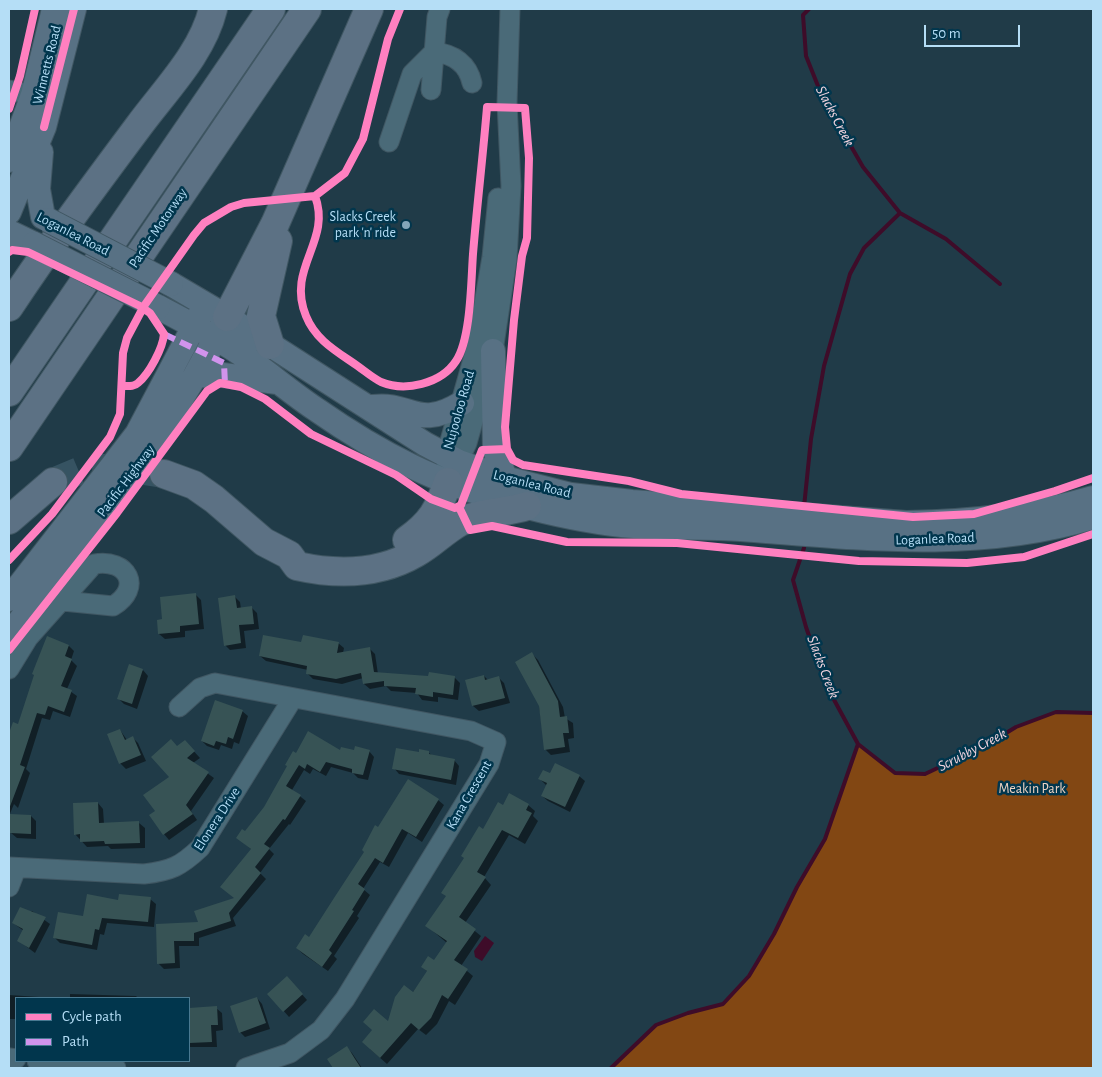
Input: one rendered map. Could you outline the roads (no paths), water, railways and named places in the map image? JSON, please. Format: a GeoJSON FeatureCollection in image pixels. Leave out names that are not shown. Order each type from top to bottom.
{"type":"FeatureCollection","features":[{"type":"Feature","properties":{"kind":"highway"},"geometry":{"type":"LineString","coordinates":[[9,306],[100,178],[182,70],[208,27],[213,9]]}},
{"type":"Feature","properties":{"kind":"highway"},"geometry":{"type":"LineString","coordinates":[[9,392],[271,9]]}},
{"type":"Feature","properties":{"kind":"highway","name":"Pacific Motorway"},"geometry":{"type":"LineString","coordinates":[[9,447],[307,9]]}},
{"type":"Feature","properties":{"kind":"highway"},"geometry":{"type":"LineString","coordinates":[[216,320],[277,218],[369,9]]}},
{"type":"Feature","properties":{"kind":"highway"},"geometry":{"type":"LineString","coordinates":[[270,345],[261,316],[278,243],[277,218]]}},
{"type":"Feature","properties":{"kind":"highway"},"geometry":{"type":"LineString","coordinates":[[289,555],[300,552],[353,556],[389,548],[405,541],[428,524],[436,514],[451,466]]}},
{"type":"Feature","properties":{"kind":"highway"},"geometry":{"type":"LineString","coordinates":[[164,474],[194,485],[214,499],[264,542],[289,555],[297,566],[314,570],[354,572],[394,563],[415,554],[462,522],[527,506]]}},
{"type":"Feature","properties":{"kind":"highway"},"geometry":{"type":"LineString","coordinates":[[9,520],[53,482]]}},
{"type":"Feature","properties":{"kind":"main road","name":"Winnetts Road"},"geometry":{"type":"LineString","coordinates":[[9,160],[33,95],[54,9]]}},
{"type":"Feature","properties":{"kind":"main road","name":"Winnetts Road"},"geometry":{"type":"LineString","coordinates":[[10,207],[44,127],[74,9]]}},
{"type":"Feature","properties":{"kind":"main road"},"geometry":{"type":"LineString","coordinates":[[44,127],[38,189],[45,218]]}},
{"type":"Feature","properties":{"kind":"main road","name":"Loganlea Road"},"geometry":{"type":"LineString","coordinates":[[10,207],[45,218],[171,284],[216,320],[270,345],[451,466],[527,506],[620,525],[653,528],[726,518]]}},
{"type":"Feature","properties":{"kind":"main road","name":"Loganlea Road"},"geometry":{"type":"LineString","coordinates":[[9,232],[158,306],[193,326],[216,320]]}},
{"type":"Feature","properties":{"kind":"main road","name":"Loganlea Road"},"geometry":{"type":"LineString","coordinates":[[216,320],[232,348],[278,383],[370,444],[412,467],[451,466],[571,495],[726,518],[880,531],[945,541],[1012,534],[1093,517]]}},
{"type":"Feature","properties":{"kind":"main road","name":"Pacific Highway"},"geometry":{"type":"LineString","coordinates":[[9,635],[147,456],[196,376],[216,320]]}},
{"type":"Feature","properties":{"kind":"main road","name":"Pacific Highway"},"geometry":{"type":"LineString","coordinates":[[9,599],[137,434],[193,326]]}},
{"type":"Feature","properties":{"kind":"main road"},"geometry":{"type":"LineString","coordinates":[[493,350],[496,450],[504,478]]}},
{"type":"Feature","properties":{"kind":"main road"},"geometry":{"type":"LineString","coordinates":[[196,376],[215,374],[278,383]]}},
{"type":"Feature","properties":{"kind":"main road"},"geometry":{"type":"LineString","coordinates":[[366,408],[384,406],[427,416],[450,411],[462,403]]}},
{"type":"Feature","properties":{"kind":"main road","name":"Loganlea Road"},"geometry":{"type":"LineString","coordinates":[[880,531],[1014,515],[1093,498]]}},
{"type":"Feature","properties":{"kind":"street"},"geometry":{"type":"LineString","coordinates":[[431,90],[437,17],[440,9]]}},
{"type":"Feature","properties":{"kind":"street","name":"Nujooloo Road"},"geometry":{"type":"LineString","coordinates":[[451,466],[468,443],[493,350],[507,259],[511,186],[508,145],[510,9]]}},
{"type":"Feature","properties":{"kind":"street"},"geometry":{"type":"LineString","coordinates":[[389,142],[412,74],[434,52],[446,53],[457,59],[470,72],[472,84]]}},
{"type":"Feature","properties":{"kind":"street"},"geometry":{"type":"LineString","coordinates":[[9,90],[33,95]]}},
{"type":"Feature","properties":{"kind":"street","name":"Nujooloo Road"},"geometry":{"type":"LineString","coordinates":[[451,466],[462,403],[477,345],[508,145]]}},
{"type":"Feature","properties":{"kind":"street"},"geometry":{"type":"LineString","coordinates":[[9,669],[28,638],[62,601]]}},
{"type":"Feature","properties":{"kind":"street","name":"Kana Crescent"},"geometry":{"type":"LineString","coordinates":[[179,708],[200,688],[215,683],[471,731],[496,742],[489,764],[345,999],[321,1030],[290,1053],[246,1068]]}},
{"type":"Feature","properties":{"kind":"street","name":"Elonera Drive"},"geometry":{"type":"LineString","coordinates":[[12,868],[144,874],[166,872],[184,863],[200,848],[293,698]]}},
{"type":"Feature","properties":{"kind":"street"},"geometry":{"type":"LineString","coordinates":[[9,887],[12,868]]}},
{"type":"Feature","properties":{"kind":"street"},"geometry":{"type":"LineString","coordinates":[[48,1062],[116,1068]]}},
{"type":"Feature","properties":{"kind":"waterway","name":"Slacks Creek"},"geometry":{"type":"LineString","coordinates":[[809,9],[803,15],[806,56],[822,96],[863,167],[900,213],[946,239],[1000,284]]}},
{"type":"Feature","properties":{"kind":"waterway","name":"Slacks Creek"},"geometry":{"type":"LineString","coordinates":[[804,507],[811,439],[824,366],[850,274],[864,248],[900,213]]}},
{"type":"Feature","properties":{"kind":"waterway","name":"Scrubby Creek"},"geometry":{"type":"LineString","coordinates":[[804,542],[804,548],[793,580],[806,627],[826,685],[858,744],[895,773],[925,774],[988,744],[1016,727],[1056,712],[1093,713]]}},
{"type":"Feature","properties":{"kind":"waterway","name":"Slacks Creek"},"geometry":{"type":"LineString","coordinates":[[611,1068],[656,1025],[688,1013],[723,1004],[749,976],[825,839],[858,744]]}},
{"type":"Feature","properties":{"kind":"tunnel"},"geometry":{"type":"LineString","coordinates":[[53,482],[86,468],[125,468],[164,474]]}},
{"type":"Feature","properties":{"kind":"place","name":"Slacks Creek park 'n' ride"},"geometry":{"type":"Point","coordinates":[406,225]}},
{"type":"Feature","properties":{"kind":"park label","name":"Meakin Park"},"geometry":{"type":"Point","coordinates":[1032,789]}}]}
